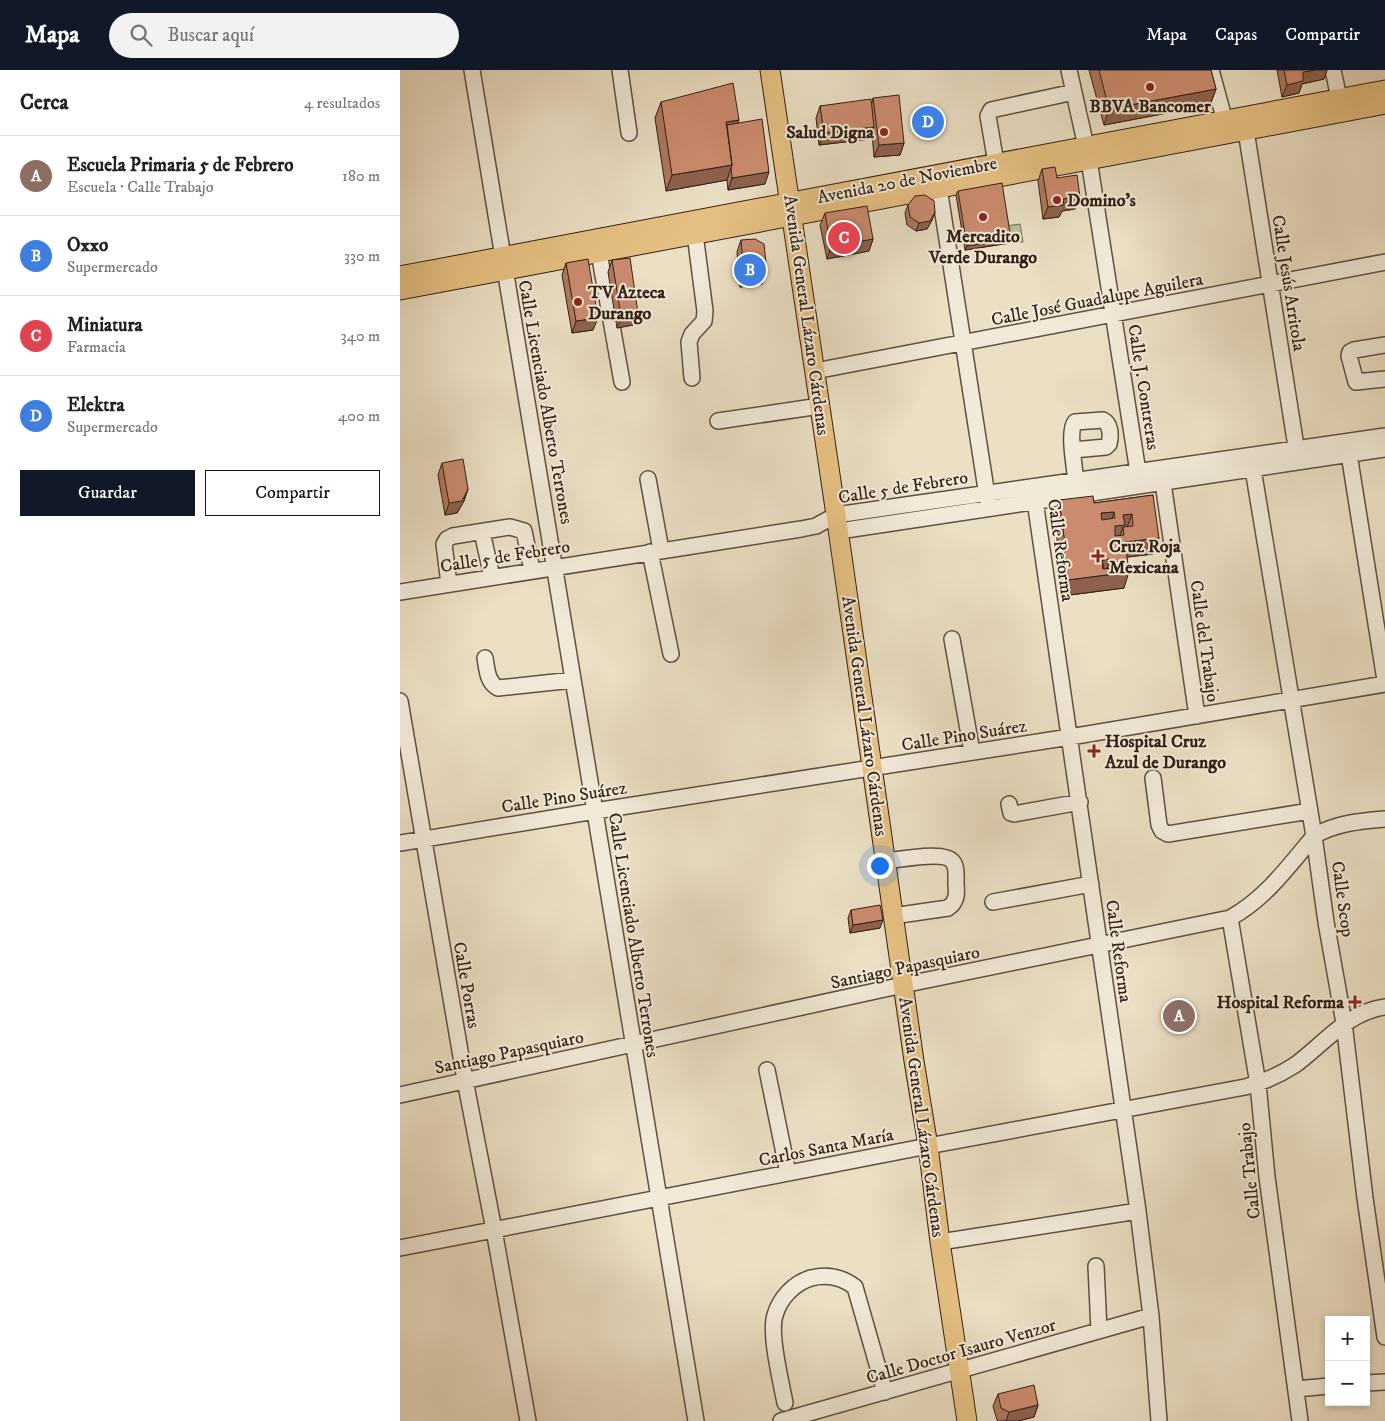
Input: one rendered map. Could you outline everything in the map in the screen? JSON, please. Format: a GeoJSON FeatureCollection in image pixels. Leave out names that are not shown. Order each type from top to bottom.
{"type":"FeatureCollection","features":[{"type":"Feature","properties":{"kind":"main road","name":"Avenida General Lázaro Cárdenas"},"geometry":{"type":"LineString","coordinates":[[770,70],[838,523],[967,1421]]}},
{"type":"Feature","properties":{"kind":"main road","name":"Avenida 20 de Noviembre"},"geometry":{"type":"LineString","coordinates":[[400,276],[599,253],[695,234],[792,208],[939,188],[1227,119],[1385,90]]}},
{"type":"Feature","properties":{"kind":"main road","name":"Avenida 20 de Noviembre"},"geometry":{"type":"LineString","coordinates":[[400,290],[503,264],[792,208],[996,163],[1088,153],[1244,130],[1385,104]]}},
{"type":"Feature","properties":{"kind":"street","name":"Calle Licenciado Alberto Terrones"},"geometry":{"type":"LineString","coordinates":[[472,70],[696,1421]]}},
{"type":"Feature","properties":{"kind":"street"},"geometry":{"type":"LineString","coordinates":[[620,70],[630,133]]}},
{"type":"Feature","properties":{"kind":"street","name":"Calle J. Contreras"},"geometry":{"type":"LineString","coordinates":[[1069,70],[1088,153],[1138,472]]}},
{"type":"Feature","properties":{"kind":"street"},"geometry":{"type":"LineString","coordinates":[[1211,70],[1221,109],[1227,119],[1244,130]]}},
{"type":"Feature","properties":{"kind":"street"},"geometry":{"type":"LineString","coordinates":[[1333,70],[1339,98]]}},
{"type":"Feature","properties":{"kind":"street"},"geometry":{"type":"LineString","coordinates":[[996,163],[988,116],[991,110],[1074,92]]}},
{"type":"Feature","properties":{"kind":"street","name":"Calle Jesús Arritola"},"geometry":{"type":"LineString","coordinates":[[1244,130],[1249,145],[1298,455]]}},
{"type":"Feature","properties":{"kind":"street"},"geometry":{"type":"LineString","coordinates":[[939,188],[988,501]]}},
{"type":"Feature","properties":{"kind":"street"},"geometry":{"type":"LineString","coordinates":[[692,378],[689,342],[692,334],[704,321],[705,310],[695,234]]}},
{"type":"Feature","properties":{"kind":"street"},"geometry":{"type":"LineString","coordinates":[[599,253],[622,382]]}},
{"type":"Feature","properties":{"kind":"street","name":"Calle José Guadalupe Aguilera"},"geometry":{"type":"LineString","coordinates":[[815,371],[1385,262]]}},
{"type":"Feature","properties":{"kind":"street"},"geometry":{"type":"LineString","coordinates":[[1385,345],[1354,350],[1350,352],[1349,356],[1356,382],[1385,379]]}},
{"type":"Feature","properties":{"kind":"street"},"geometry":{"type":"LineString","coordinates":[[718,422],[820,406]]}},
{"type":"Feature","properties":{"kind":"street","name":"Calle 5 de Febrero"},"geometry":{"type":"LineString","coordinates":[[400,592],[816,526],[1034,494],[1077,488],[1162,483],[1253,469],[1298,455],[1385,436]]}},
{"type":"Feature","properties":{"kind":"street","name":"Calle 5 de Febrero"},"geometry":{"type":"LineString","coordinates":[[1077,488],[1138,472],[1298,455],[1349,454],[1385,449]]}},
{"type":"Feature","properties":{"kind":"street"},"geometry":{"type":"LineString","coordinates":[[1073,450],[1077,488]]}},
{"type":"Feature","properties":{"kind":"street"},"geometry":{"type":"LineString","coordinates":[[1349,454],[1385,680]]}},
{"type":"Feature","properties":{"kind":"street","name":"Calle Scop"},"geometry":{"type":"LineString","coordinates":[[1253,469],[1344,1023],[1365,1198],[1385,1337]]}},
{"type":"Feature","properties":{"kind":"street"},"geometry":{"type":"LineString","coordinates":[[648,479],[655,551],[671,654]]}},
{"type":"Feature","properties":{"kind":"street","name":"Calle del Trabajo"},"geometry":{"type":"LineString","coordinates":[[1162,483],[1197,716]]}},
{"type":"Feature","properties":{"kind":"street","name":"Calle Reforma"},"geometry":{"type":"LineString","coordinates":[[1034,494],[1138,1211],[1151,1316],[1160,1421]]}},
{"type":"Feature","properties":{"kind":"street"},"geometry":{"type":"LineString","coordinates":[[449,584],[444,544],[447,539],[453,536],[510,528],[524,530],[532,570]]}},
{"type":"Feature","properties":{"kind":"street"},"geometry":{"type":"LineString","coordinates":[[482,532],[492,577]]}},
{"type":"Feature","properties":{"kind":"street"},"geometry":{"type":"LineString","coordinates":[[952,639],[972,752]]}},
{"type":"Feature","properties":{"kind":"street"},"geometry":{"type":"LineString","coordinates":[[484,658],[492,685],[498,688],[573,680]]}},
{"type":"Feature","properties":{"kind":"street","name":"Calle Pino Suárez"},"geometry":{"type":"LineString","coordinates":[[400,843],[1070,737],[1385,684]]}},
{"type":"Feature","properties":{"kind":"street","name":"Calle Porras"},"geometry":{"type":"LineString","coordinates":[[400,702],[465,1080],[528,1421]]}},
{"type":"Feature","properties":{"kind":"street"},"geometry":{"type":"LineString","coordinates":[[1154,778],[1158,825],[1162,831],[1168,834],[1310,811]]}},
{"type":"Feature","properties":{"kind":"street"},"geometry":{"type":"LineString","coordinates":[[1009,804],[1011,812],[1014,814],[1080,802]]}},
{"type":"Feature","properties":{"kind":"street","name":"Santiago Papasquiaro"},"geometry":{"type":"LineString","coordinates":[[400,1095],[903,986],[1230,918],[1244,911],[1265,893],[1314,836],[1324,830],[1347,824],[1385,819]]}},
{"type":"Feature","properties":{"kind":"street"},"geometry":{"type":"LineString","coordinates":[[886,861],[939,856],[949,858],[955,864],[957,893],[951,906],[893,916]]}},
{"type":"Feature","properties":{"kind":"street"},"geometry":{"type":"LineString","coordinates":[[993,902],[1092,884]]}},
{"type":"Feature","properties":{"kind":"street","name":"Calle Trabajo"},"geometry":{"type":"LineString","coordinates":[[1230,918],[1258,1084],[1267,1177],[1300,1421]]}},
{"type":"Feature","properties":{"kind":"street","name":"Carlos Santa María"},"geometry":{"type":"LineString","coordinates":[[400,1248],[1258,1084],[1294,1065],[1344,1023],[1377,1008],[1385,1007]]}},
{"type":"Feature","properties":{"kind":"street"},"geometry":{"type":"LineString","coordinates":[[767,1070],[788,1173]]}},
{"type":"Feature","properties":{"kind":"street"},"geometry":{"type":"LineString","coordinates":[[940,1242],[1138,1211]]}},
{"type":"Feature","properties":{"kind":"street"},"geometry":{"type":"LineString","coordinates":[[1096,1266],[1099,1331]]}},
{"type":"Feature","properties":{"kind":"street"},"geometry":{"type":"LineString","coordinates":[[785,1402],[774,1339],[774,1316],[792,1288],[802,1281],[831,1276],[846,1280],[855,1287],[885,1392]]}},
{"type":"Feature","properties":{"kind":"street","name":"Calle Doctor Isauro Venzor"},"geometry":{"type":"LineString","coordinates":[[781,1421],[1151,1316]]}},
{"type":"Feature","properties":{"kind":"street"},"geometry":{"type":"LineString","coordinates":[[1370,1384],[1385,1382]]}},
{"type":"Feature","properties":{"kind":"street"},"geometry":{"type":"LineString","coordinates":[[1296,1389],[1325,1386]]}},
{"type":"Feature","properties":{"kind":"green space"},"geometry":{"type":"Polygon","coordinates":[[[1020,224],[1023,242],[1010,243],[1006,226],[1020,224]]]}},
{"type":"Feature","properties":{"kind":"building","name":"BBVA Bancomer"},"geometry":{"type":"Polygon","coordinates":[[[1099,70],[1211,70],[1216,89],[1109,109],[1099,70]]]}},
{"type":"Feature","properties":{"kind":"building"},"geometry":{"type":"Polygon","coordinates":[[[1284,70],[1315,70],[1303,72],[1303,81],[1287,85],[1284,70]]]}},
{"type":"Feature","properties":{"kind":"building"},"geometry":{"type":"Polygon","coordinates":[[[733,83],[739,120],[726,122],[732,165],[672,175],[661,102],[733,83]]]}},
{"type":"Feature","properties":{"kind":"building"},"geometry":{"type":"Polygon","coordinates":[[[899,95],[904,143],[879,145],[873,98],[899,95]]]}},
{"type":"Feature","properties":{"kind":"building"},"geometry":{"type":"Polygon","coordinates":[[[871,99],[874,127],[824,133],[820,106],[871,99]]]}},
{"type":"Feature","properties":{"kind":"building"},"geometry":{"type":"Polygon","coordinates":[[[762,119],[769,172],[732,178],[727,125],[762,119]]]}},
{"type":"Feature","properties":{"kind":"building"},"geometry":{"type":"Polygon","coordinates":[[[1055,167],[1057,178],[1077,175],[1080,197],[1063,199],[1064,205],[1048,207],[1042,169],[1055,167]]]}},
{"type":"Feature","properties":{"kind":"building","name":"Mercadito Verde Durango"},"geometry":{"type":"Polygon","coordinates":[[[1002,183],[1011,239],[967,246],[958,191],[1002,183]]]}},
{"type":"Feature","properties":{"kind":"building"},"geometry":{"type":"Polygon","coordinates":[[[925,195],[934,201],[935,212],[930,221],[919,223],[910,217],[908,205],[915,196],[925,195]]]}},
{"type":"Feature","properties":{"kind":"building"},"geometry":{"type":"Polygon","coordinates":[[[867,206],[873,239],[831,247],[825,213],[867,206]]]}},
{"type":"Feature","properties":{"kind":"building"},"geometry":{"type":"Polygon","coordinates":[[[755,239],[764,244],[767,272],[744,275],[741,240],[755,239]]]}},
{"type":"Feature","properties":{"kind":"building"},"geometry":{"type":"Polygon","coordinates":[[[630,258],[638,313],[621,316],[612,260],[630,258]]]}},
{"type":"Feature","properties":{"kind":"building"},"geometry":{"type":"Polygon","coordinates":[[[588,259],[598,318],[576,321],[566,263],[588,259]]]}},
{"type":"Feature","properties":{"kind":"building"},"geometry":{"type":"Polygon","coordinates":[[[463,459],[468,489],[462,501],[449,503],[442,463],[463,459]]]}},
{"type":"Feature","properties":{"kind":"building","name":"Cruz Roja Mexicana"},"geometry":{"type":"Polygon","coordinates":[[[1153,495],[1159,538],[1125,542],[1129,572],[1068,580],[1059,500],[1093,496],[1094,503],[1153,495]],[[1114,512],[1101,513],[1102,520],[1115,518],[1114,512]],[[1132,514],[1123,515],[1125,525],[1115,526],[1115,536],[1124,535],[1123,527],[1133,526],[1132,514]],[[1110,559],[1102,560],[1103,569],[1112,568],[1110,559]]]}},
{"type":"Feature","properties":{"kind":"building"},"geometry":{"type":"Polygon","coordinates":[[[880,905],[883,920],[853,925],[851,910],[880,905]]]}},
{"type":"Feature","properties":{"kind":"building"},"geometry":{"type":"Polygon","coordinates":[[[1034,1385],[1038,1405],[1009,1412],[1001,1408],[998,1394],[1034,1385]]]}},
{"type":"Feature","properties":{"kind":"place","name":"BBVA Bancomer"},"geometry":{"type":"Point","coordinates":[1150,87]}},
{"type":"Feature","properties":{"kind":"place","name":"Elektra"},"geometry":{"type":"Point","coordinates":[928,122]}},
{"type":"Feature","properties":{"kind":"place","name":"Salud Digna"},"geometry":{"type":"Point","coordinates":[884,132]}},
{"type":"Feature","properties":{"kind":"place","name":"Domino's"},"geometry":{"type":"Point","coordinates":[1057,200]}},
{"type":"Feature","properties":{"kind":"place","name":"Mercadito Verde Durango"},"geometry":{"type":"Point","coordinates":[983,217]}},
{"type":"Feature","properties":{"kind":"place","name":"Miniatura"},"geometry":{"type":"Point","coordinates":[844,238]}},
{"type":"Feature","properties":{"kind":"place","name":"Oxxo"},"geometry":{"type":"Point","coordinates":[750,270]}},
{"type":"Feature","properties":{"kind":"place","name":"TV Azteca Durango"},"geometry":{"type":"Point","coordinates":[578,302]}},
{"type":"Feature","properties":{"kind":"place","name":"Cruz Roja Mexicana"},"geometry":{"type":"Point","coordinates":[1098,556]}},
{"type":"Feature","properties":{"kind":"place","name":"Hospital Cruz Azul de Durango"},"geometry":{"type":"Point","coordinates":[1094,751]}},
{"type":"Feature","properties":{"kind":"place","name":"Hospital Reforma"},"geometry":{"type":"Point","coordinates":[1355,1002]}},
{"type":"Feature","properties":{"kind":"place","name":"Escuela Primaria 5 de Febrero"},"geometry":{"type":"Point","coordinates":[1179,1016]}}]}
